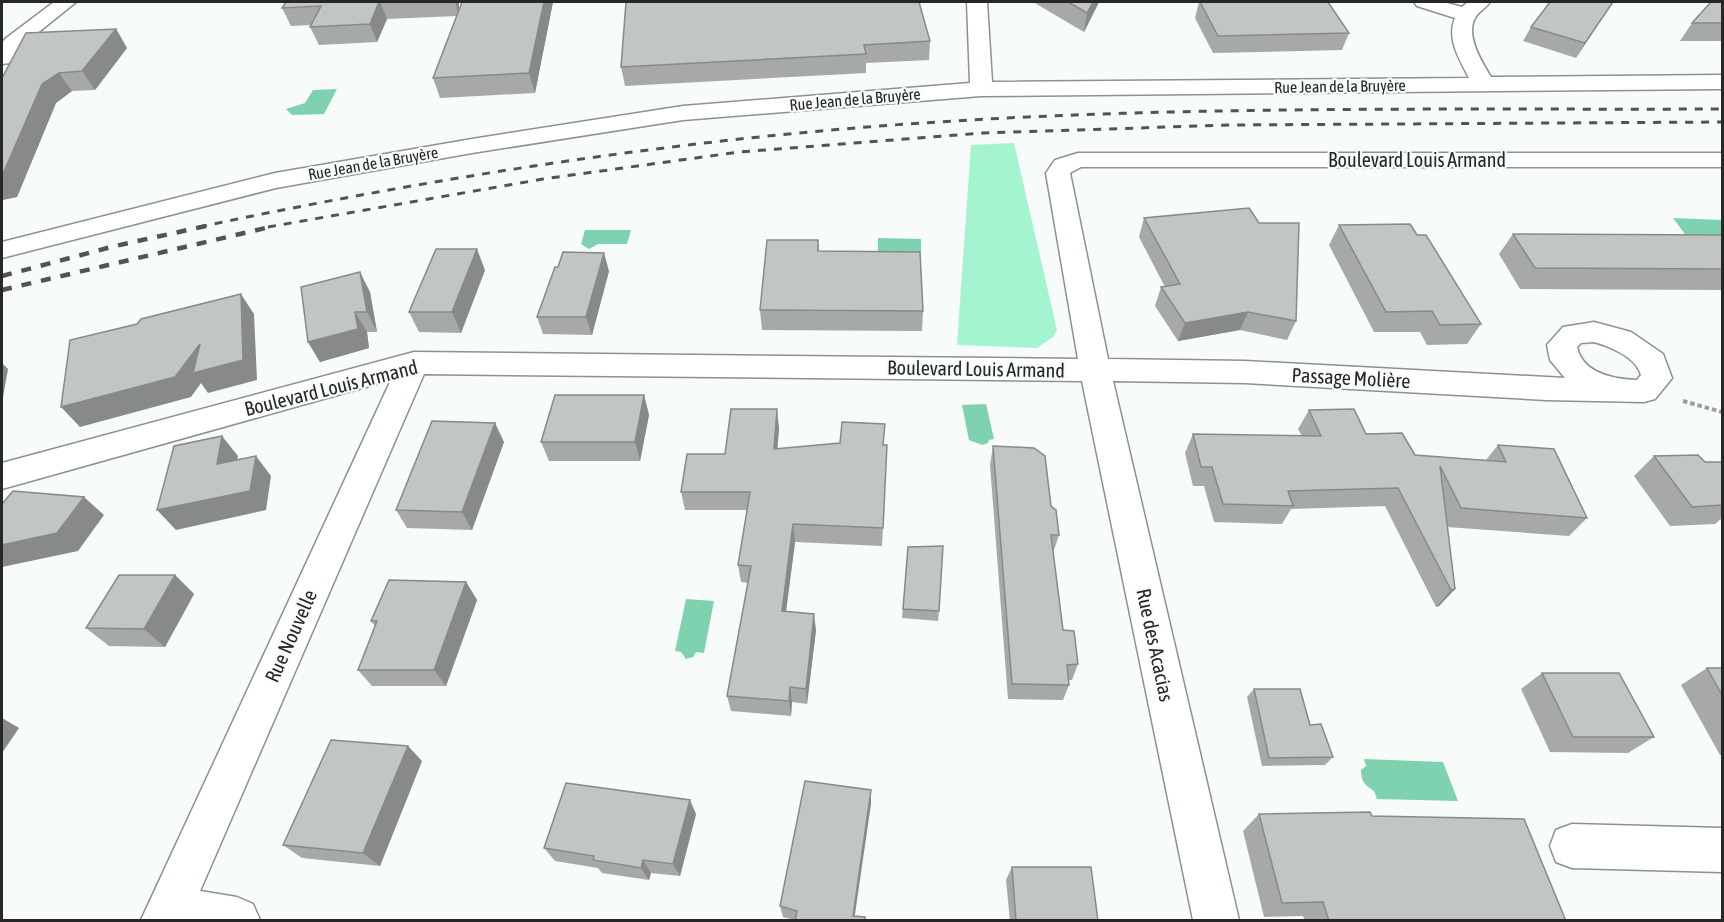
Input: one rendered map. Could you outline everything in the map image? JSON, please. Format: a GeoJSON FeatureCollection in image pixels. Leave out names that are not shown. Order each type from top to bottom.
{"type":"FeatureCollection","features":[{"type":"Feature","properties":{"kind":"street"},"geometry":{"type":"LineString","coordinates":[[2,58],[12,42],[66,2]]}},
{"type":"Feature","properties":{"kind":"street"},"geometry":{"type":"LineString","coordinates":[[977,2],[981,89]]}},
{"type":"Feature","properties":{"kind":"street"},"geometry":{"type":"LineString","coordinates":[[1424,2],[1473,8],[1462,30],[1467,52],[1484,84]]}},
{"type":"Feature","properties":{"kind":"street"},"geometry":{"type":"LineString","coordinates":[[11,19],[41,20]]}},
{"type":"Feature","properties":{"kind":"street","name":"Rue Jean de la Bruyère"},"geometry":{"type":"LineString","coordinates":[[2,250],[275,181],[472,146],[682,113],[981,89],[1722,82]]}},
{"type":"Feature","properties":{"kind":"street","name":"Boulevard Louis Armand"},"geometry":{"type":"LineString","coordinates":[[2,476],[414,363],[1095,370],[1058,174],[1064,165],[1078,160],[1722,160]]}},
{"type":"Feature","properties":{"kind":"street","name":"Rue Nouvelle"},"geometry":{"type":"LineString","coordinates":[[237,921],[166,915],[414,363]]}},
{"type":"Feature","properties":{"kind":"street","name":"Passage Molière"},"geometry":{"type":"LineString","coordinates":[[1095,370],[1245,372],[1546,389],[1606,388]]}},
{"type":"Feature","properties":{"kind":"street","name":"Rue des Acacias"},"geometry":{"type":"LineString","coordinates":[[1095,370],[1216,921]]}},
{"type":"Feature","properties":{"kind":"street"},"geometry":{"type":"LineString","coordinates":[[1572,846],[1722,850]]}},
{"type":"Feature","properties":{"kind":"shaded area"},"geometry":{"type":"Polygon","coordinates":[[[337,89],[324,114],[292,115],[286,109],[305,103],[313,90],[337,89]]]}},
{"type":"Feature","properties":{"kind":"shaded area"},"geometry":{"type":"Polygon","coordinates":[[[1014,143],[1057,330],[1053,337],[1037,348],[957,345],[971,145],[1014,143]]]}},
{"type":"Feature","properties":{"kind":"shaded area"},"geometry":{"type":"Polygon","coordinates":[[[1673,218],[1722,220],[1722,235],[1685,234],[1673,218]]]}},
{"type":"Feature","properties":{"kind":"shaded area"},"geometry":{"type":"Polygon","coordinates":[[[585,230],[631,230],[627,244],[598,244],[589,249],[581,244],[585,230]]]}},
{"type":"Feature","properties":{"kind":"shaded area"},"geometry":{"type":"Polygon","coordinates":[[[878,238],[921,239],[921,253],[878,252],[878,238]]]}},
{"type":"Feature","properties":{"kind":"shaded area"},"geometry":{"type":"Polygon","coordinates":[[[986,404],[994,439],[982,445],[969,440],[962,405],[986,404]]]}},
{"type":"Feature","properties":{"kind":"shaded area"},"geometry":{"type":"Polygon","coordinates":[[[686,599],[714,601],[704,653],[696,652],[693,657],[686,659],[681,652],[675,651],[686,599]]]}},
{"type":"Feature","properties":{"kind":"shaded area"},"geometry":{"type":"Polygon","coordinates":[[[1364,759],[1443,762],[1458,801],[1377,799],[1374,791],[1366,785],[1362,778],[1361,770],[1366,766],[1364,759]]]}},
{"type":"Feature","properties":{"kind":"building"},"geometry":{"type":"Polygon","coordinates":[[[286,2],[379,2],[370,24],[310,27],[321,6],[282,8],[286,2]]]}},
{"type":"Feature","properties":{"kind":"building"},"geometry":{"type":"Polygon","coordinates":[[[462,2],[544,2],[529,73],[433,78],[462,2]]]}},
{"type":"Feature","properties":{"kind":"building"},"geometry":{"type":"Polygon","coordinates":[[[626,2],[919,2],[930,41],[864,45],[866,54],[621,67],[626,2]]]}},
{"type":"Feature","properties":{"kind":"building"},"geometry":{"type":"Polygon","coordinates":[[[1068,2],[1093,2],[1087,13],[1068,2]]]}},
{"type":"Feature","properties":{"kind":"building"},"geometry":{"type":"Polygon","coordinates":[[[1200,2],[1328,2],[1349,33],[1218,36],[1200,2]]]}},
{"type":"Feature","properties":{"kind":"building"},"geometry":{"type":"Polygon","coordinates":[[[1550,2],[1613,2],[1585,43],[1531,27],[1550,2]]]}},
{"type":"Feature","properties":{"kind":"building"},"geometry":{"type":"Polygon","coordinates":[[[1711,2],[1722,2],[1722,23],[1692,23],[1711,2]]]}},
{"type":"Feature","properties":{"kind":"building"},"geometry":{"type":"Polygon","coordinates":[[[116,29],[82,71],[59,73],[42,84],[2,176],[2,78],[26,33],[116,29]]]}},
{"type":"Feature","properties":{"kind":"building"},"geometry":{"type":"Polygon","coordinates":[[[1249,208],[1259,223],[1299,223],[1296,321],[1248,312],[1185,323],[1161,287],[1180,284],[1144,218],[1249,208]]]}},
{"type":"Feature","properties":{"kind":"building"},"geometry":{"type":"Polygon","coordinates":[[[1410,224],[1417,235],[1426,235],[1481,324],[1440,325],[1432,311],[1386,312],[1339,225],[1410,224]]]}},
{"type":"Feature","properties":{"kind":"building"},"geometry":{"type":"Polygon","coordinates":[[[1513,234],[1722,235],[1722,269],[1535,268],[1513,234]]]}},
{"type":"Feature","properties":{"kind":"building"},"geometry":{"type":"Polygon","coordinates":[[[767,240],[818,240],[818,251],[920,252],[923,311],[760,310],[767,240]]]}},
{"type":"Feature","properties":{"kind":"building"},"geometry":{"type":"Polygon","coordinates":[[[436,249],[477,249],[452,312],[409,312],[436,249]]]}},
{"type":"Feature","properties":{"kind":"building"},"geometry":{"type":"Polygon","coordinates":[[[563,252],[604,253],[586,317],[537,317],[555,267],[558,267],[563,252]]]}},
{"type":"Feature","properties":{"kind":"building"},"geometry":{"type":"Polygon","coordinates":[[[360,272],[367,312],[355,312],[358,329],[308,342],[301,287],[360,272]]]}},
{"type":"Feature","properties":{"kind":"building"},"geometry":{"type":"Polygon","coordinates":[[[241,294],[243,360],[193,373],[200,344],[175,377],[61,407],[70,340],[137,324],[141,319],[241,294]]]}},
{"type":"Feature","properties":{"kind":"building"},"geometry":{"type":"Polygon","coordinates":[[[555,395],[644,395],[635,442],[541,442],[555,395]]]}},
{"type":"Feature","properties":{"kind":"building"},"geometry":{"type":"Polygon","coordinates":[[[731,409],[777,409],[774,449],[840,443],[842,422],[885,424],[883,445],[887,445],[883,528],[793,524],[782,611],[814,614],[806,689],[790,687],[789,701],[727,696],[751,566],[738,565],[750,492],[681,492],[687,454],[725,454],[731,409]]]}},
{"type":"Feature","properties":{"kind":"building"},"geometry":{"type":"Polygon","coordinates":[[[1354,409],[1366,434],[1402,433],[1415,455],[1506,462],[1498,445],[1554,449],[1587,518],[1461,508],[1440,466],[1455,589],[1451,590],[1398,488],[1288,491],[1293,506],[1223,504],[1212,467],[1201,467],[1193,434],[1321,436],[1309,410],[1354,409]]]}},
{"type":"Feature","properties":{"kind":"building"},"geometry":{"type":"Polygon","coordinates":[[[432,421],[495,423],[462,512],[396,510],[432,421]]]}},
{"type":"Feature","properties":{"kind":"building"},"geometry":{"type":"Polygon","coordinates":[[[222,436],[217,464],[256,456],[250,491],[157,510],[174,446],[222,436]]]}},
{"type":"Feature","properties":{"kind":"building"},"geometry":{"type":"Polygon","coordinates":[[[993,446],[1034,448],[1045,456],[1051,506],[1056,510],[1059,535],[1051,535],[1063,630],[1074,631],[1078,664],[1067,665],[1069,685],[1012,684],[993,446]]]}},
{"type":"Feature","properties":{"kind":"building"},"geometry":{"type":"Polygon","coordinates":[[[1698,455],[1705,462],[1722,462],[1722,505],[1692,507],[1654,456],[1698,455]]]}},
{"type":"Feature","properties":{"kind":"building"},"geometry":{"type":"Polygon","coordinates":[[[13,491],[84,497],[57,533],[2,545],[2,504],[13,491]]]}},
{"type":"Feature","properties":{"kind":"building"},"geometry":{"type":"Polygon","coordinates":[[[943,546],[939,611],[903,609],[908,547],[943,546]]]}},
{"type":"Feature","properties":{"kind":"building"},"geometry":{"type":"Polygon","coordinates":[[[119,575],[175,575],[144,629],[86,628],[119,575]]]}},
{"type":"Feature","properties":{"kind":"building"},"geometry":{"type":"Polygon","coordinates":[[[389,580],[466,582],[434,670],[358,670],[377,621],[371,621],[389,580]]]}},
{"type":"Feature","properties":{"kind":"building"},"geometry":{"type":"Polygon","coordinates":[[[1707,668],[1722,668],[1722,695],[1707,668]]]}},
{"type":"Feature","properties":{"kind":"building"},"geometry":{"type":"Polygon","coordinates":[[[1542,673],[1619,673],[1654,737],[1573,737],[1542,673]]]}},
{"type":"Feature","properties":{"kind":"building"},"geometry":{"type":"Polygon","coordinates":[[[1254,689],[1300,689],[1310,725],[1321,724],[1333,757],[1269,758],[1254,689]]]}},
{"type":"Feature","properties":{"kind":"building"},"geometry":{"type":"Polygon","coordinates":[[[331,740],[408,746],[363,853],[283,845],[331,740]]]}},
{"type":"Feature","properties":{"kind":"building"},"geometry":{"type":"Polygon","coordinates":[[[805,781],[871,790],[853,916],[865,917],[865,921],[795,921],[797,911],[780,906],[805,781]]]}},
{"type":"Feature","properties":{"kind":"building"},"geometry":{"type":"Polygon","coordinates":[[[566,783],[690,800],[673,864],[643,860],[641,868],[593,860],[594,856],[544,848],[566,783]]]}},
{"type":"Feature","properties":{"kind":"building"},"geometry":{"type":"Polygon","coordinates":[[[1370,812],[1372,816],[1524,819],[1566,921],[1329,921],[1323,902],[1282,903],[1259,814],[1370,812]]]}},
{"type":"Feature","properties":{"kind":"building"},"geometry":{"type":"Polygon","coordinates":[[[1012,867],[1091,867],[1098,921],[1016,921],[1012,867]]]}},
{"type":"Feature","properties":{"kind":"railway"},"geometry":{"type":"LineString","coordinates":[[199,227],[378,192],[559,162],[831,130],[1022,117],[1122,113],[1422,109],[1722,109]]}},
{"type":"Feature","properties":{"kind":"railway"},"geometry":{"type":"LineString","coordinates":[[268,227],[543,179],[739,152],[983,133],[1230,125],[1722,122]]}},
{"type":"Feature","properties":{"kind":"railway"},"geometry":{"type":"LineString","coordinates":[[2,276],[115,246],[206,226]]}},
{"type":"Feature","properties":{"kind":"railway"},"geometry":{"type":"LineString","coordinates":[[2,290],[274,226]]}}]}
